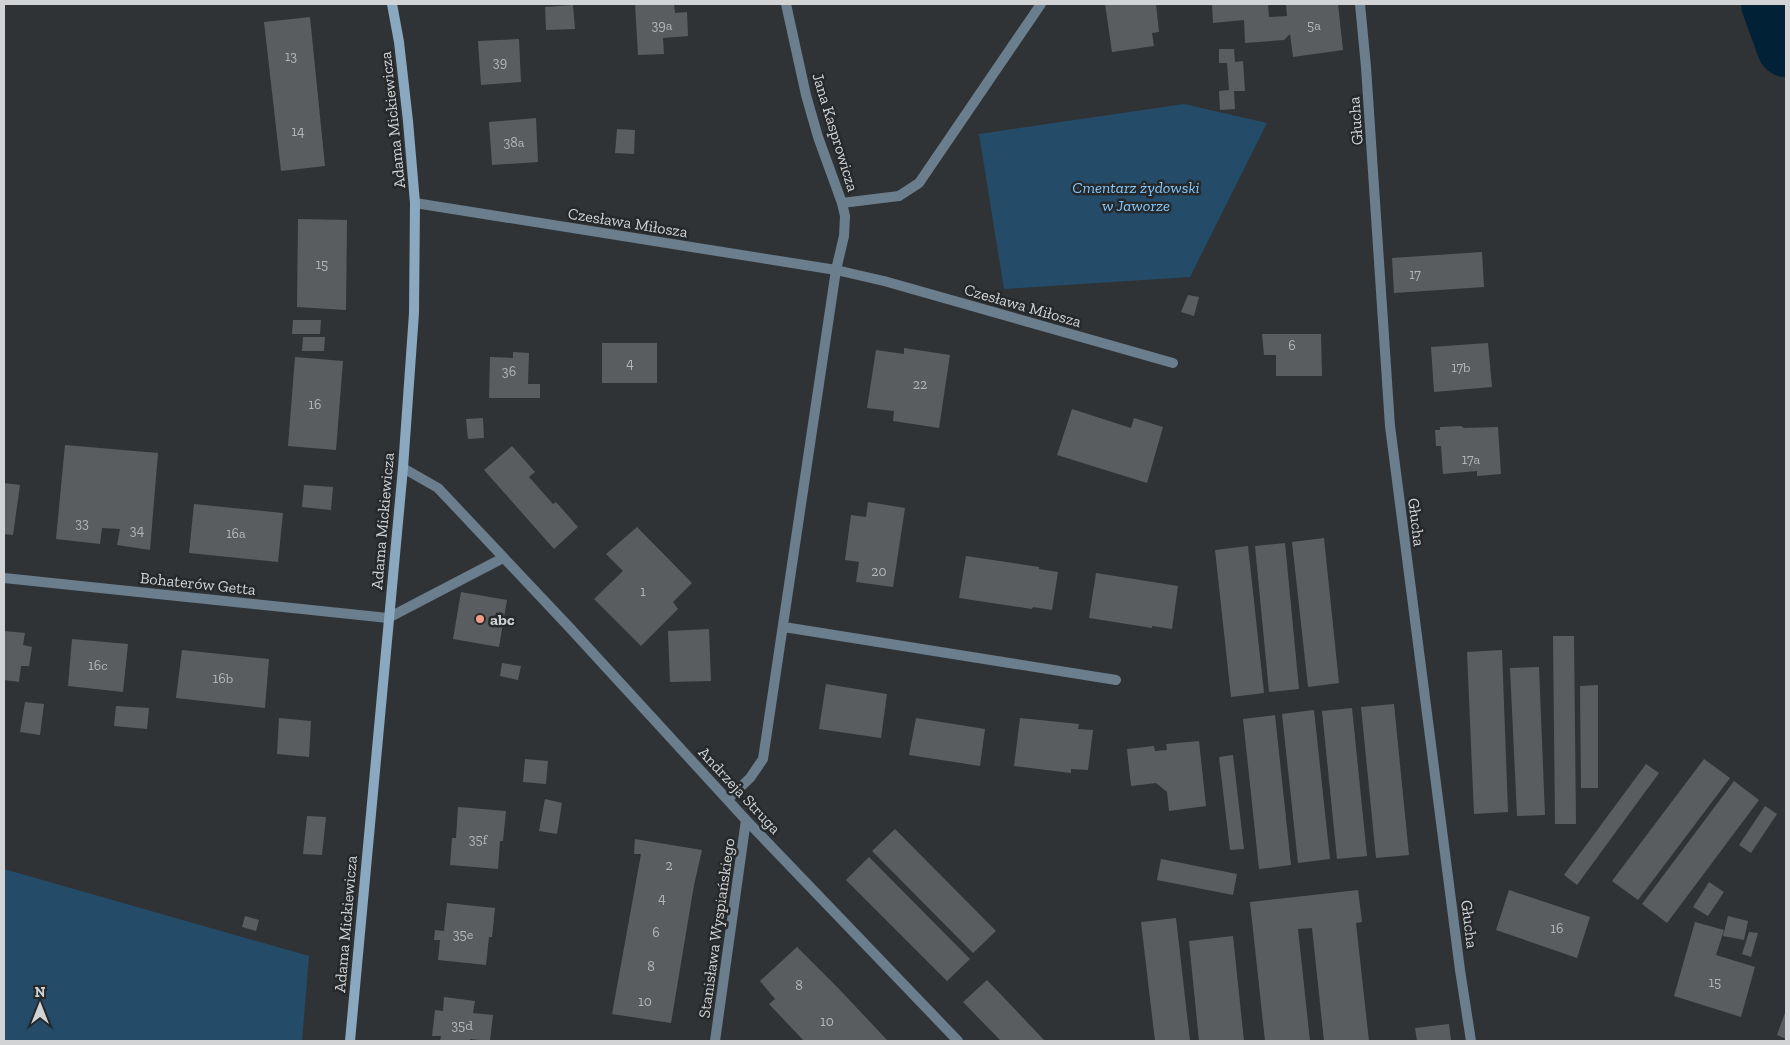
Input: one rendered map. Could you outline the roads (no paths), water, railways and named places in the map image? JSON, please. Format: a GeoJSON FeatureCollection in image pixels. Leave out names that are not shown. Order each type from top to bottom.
{"type":"FeatureCollection","features":[{"type":"Feature","properties":{"kind":"main road","name":"Adama Mickiewicza"},"geometry":{"type":"LineString","coordinates":[[350,1041],[403,468],[414,313],[416,203],[399,42],[392,4]]}},
{"type":"Feature","properties":{"kind":"street","name":"Jana Kasprowicza"},"geometry":{"type":"LineString","coordinates":[[786,4],[806,94],[818,137],[842,203],[845,226],[836,270]]}},
{"type":"Feature","properties":{"kind":"street"},"geometry":{"type":"LineString","coordinates":[[842,203],[899,196],[919,183],[1041,4]]}},
{"type":"Feature","properties":{"kind":"street","name":"Głucha"},"geometry":{"type":"LineString","coordinates":[[1360,4],[1366,67],[1390,426],[1471,1041]]}},
{"type":"Feature","properties":{"kind":"street","name":"Czesława Miłosza"},"geometry":{"type":"LineString","coordinates":[[416,203],[836,270],[884,281],[1173,363]]}},
{"type":"Feature","properties":{"kind":"street"},"geometry":{"type":"LineString","coordinates":[[728,799],[750,778],[763,759],[836,270]]}},
{"type":"Feature","properties":{"kind":"street","name":"Andrzeja Struga"},"geometry":{"type":"LineString","coordinates":[[403,468],[438,488],[746,820],[958,1041]]}},
{"type":"Feature","properties":{"kind":"street"},"geometry":{"type":"LineString","coordinates":[[388,618],[503,558]]}},
{"type":"Feature","properties":{"kind":"street","name":"Bohaterów Getta"},"geometry":{"type":"LineString","coordinates":[[4,578],[388,618]]}},
{"type":"Feature","properties":{"kind":"street"},"geometry":{"type":"LineString","coordinates":[[784,627],[1116,680]]}},
{"type":"Feature","properties":{"kind":"street","name":"Stanisława Wyspiańskiego"},"geometry":{"type":"LineString","coordinates":[[715,1041],[746,820]]}},
{"type":"Feature","properties":{"kind":"waterway"},"geometry":{"type":"LineString","coordinates":[[1770,4],[1786,48]]}},
{"type":"Feature","properties":{"kind":"place","name":"abc"},"geometry":{"type":"Point","coordinates":[480,619]}},
{"type":"Feature","properties":{"kind":"park label","name":"Cmentarz żydowski w Jaworze"},"geometry":{"type":"Point","coordinates":[1136,196]}}]}
